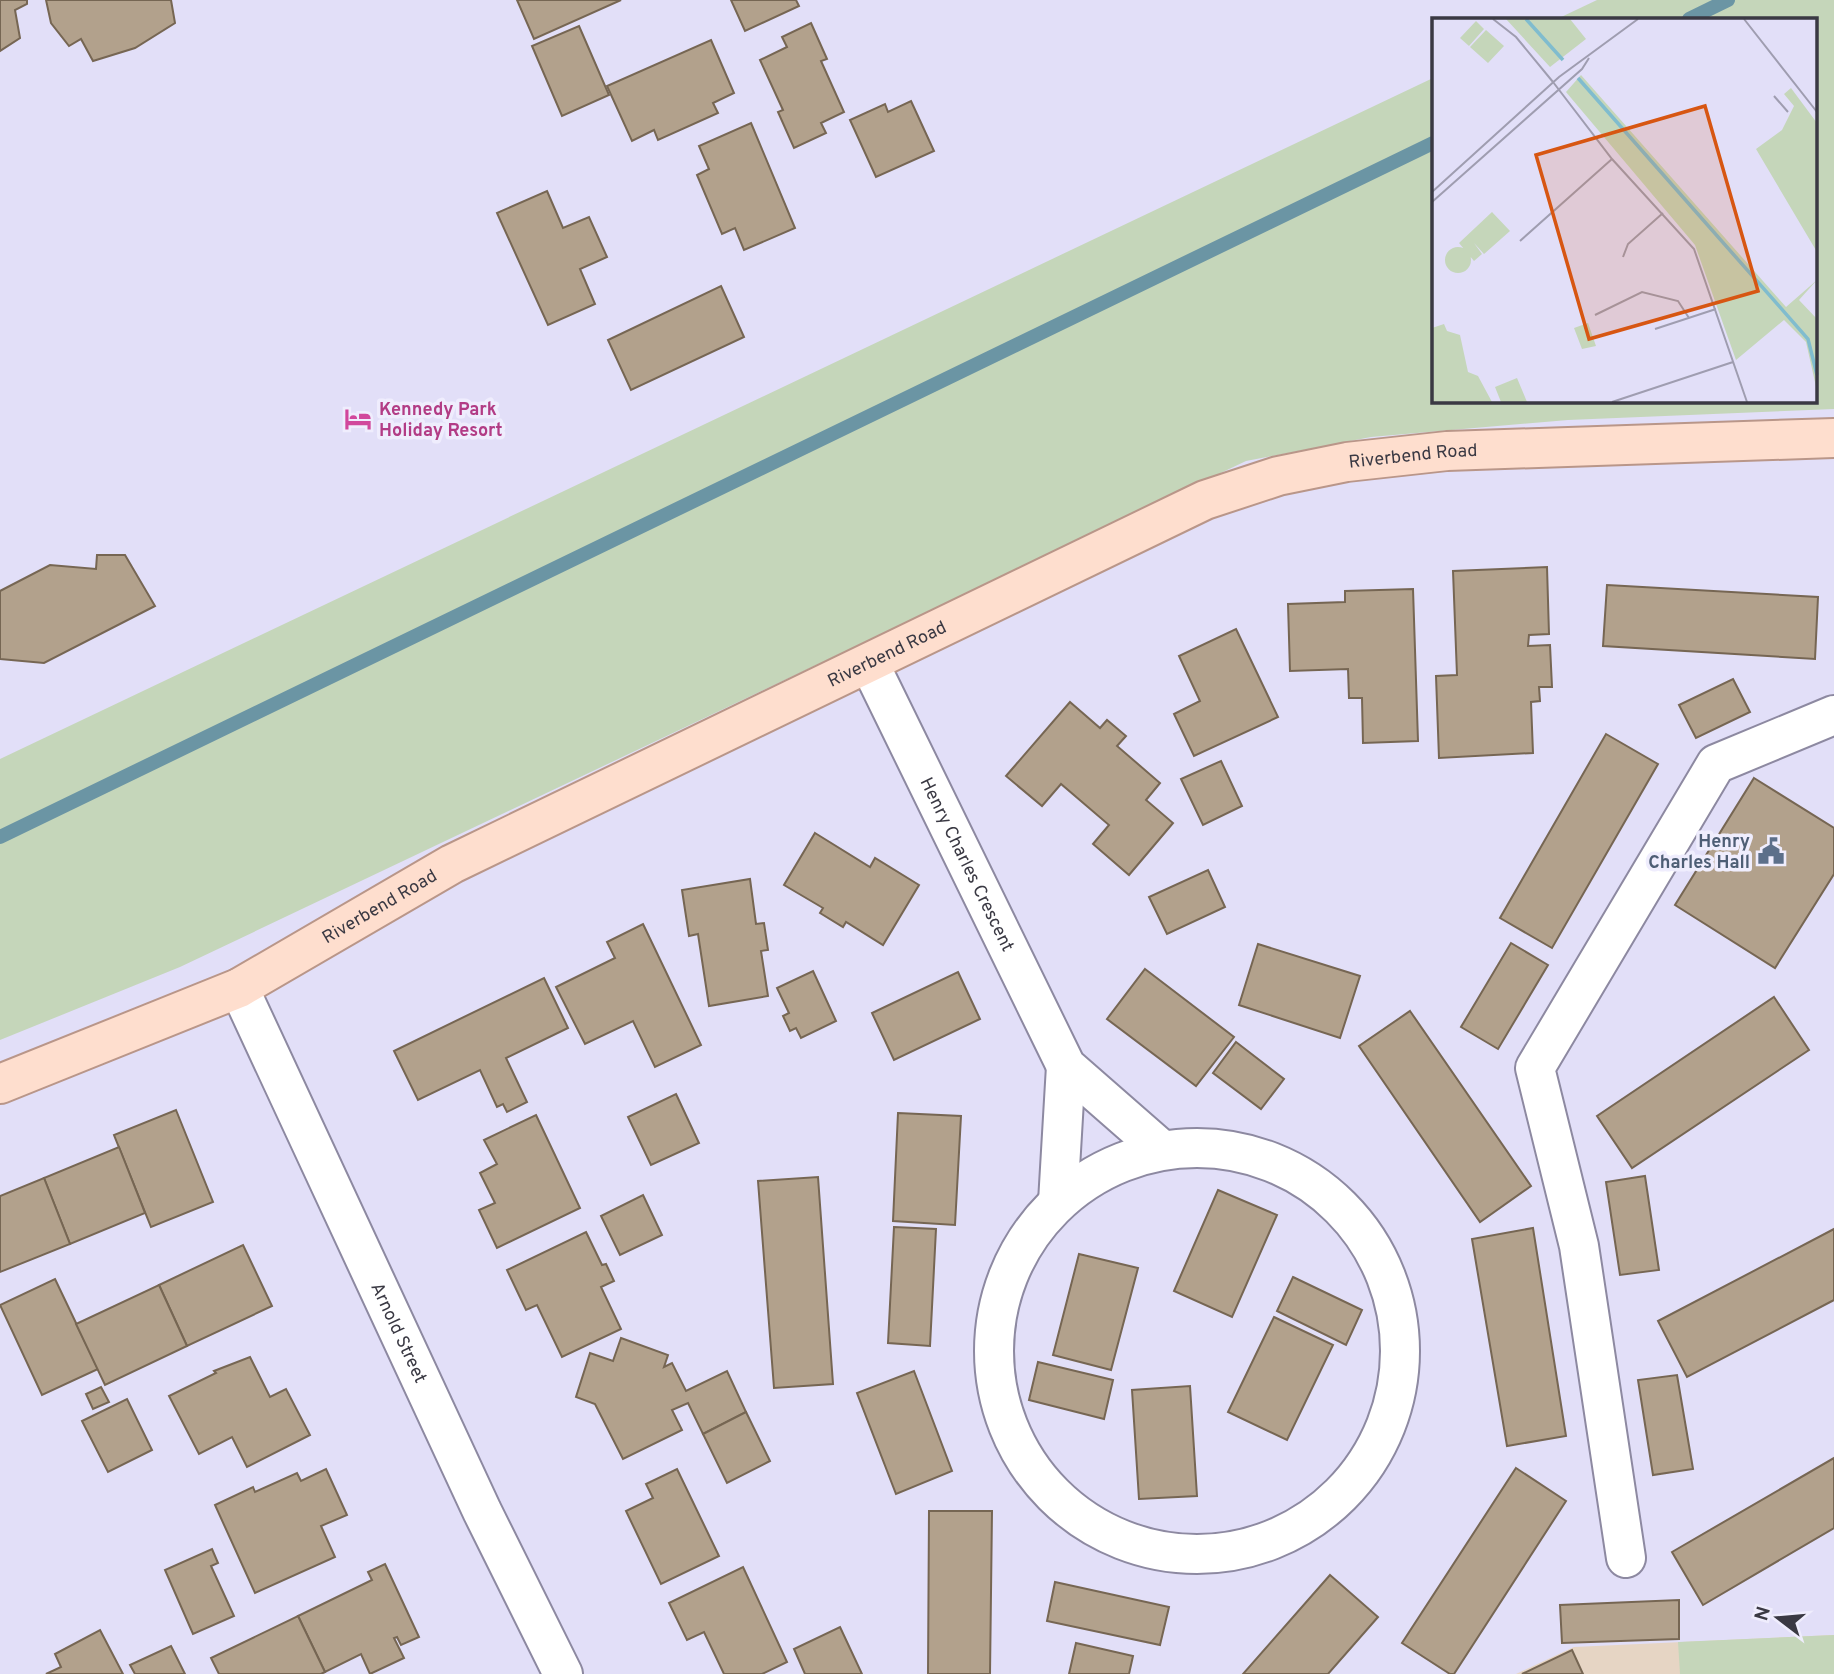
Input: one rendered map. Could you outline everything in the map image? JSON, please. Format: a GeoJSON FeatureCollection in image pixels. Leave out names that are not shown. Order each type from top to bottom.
{"type":"FeatureCollection","features":[{"type":"Feature","properties":{"kind":"main road","name":"Riverbend Road"},"geometry":{"type":"LineString","coordinates":[[0,1084],[239,988],[452,864],[1205,500],[1279,476],[1347,462],[1447,452],[1834,438]]}},
{"type":"Feature","properties":{"kind":"street","name":"Henry Charles Crescent"},"geometry":{"type":"LineString","coordinates":[[869,663],[1066,1066],[1163,1150]]}},
{"type":"Feature","properties":{"kind":"street"},"geometry":{"type":"LineString","coordinates":[[1626,1558],[1579,1246],[1535,1068],[1716,764],[1834,715]]}},
{"type":"Feature","properties":{"kind":"street","name":"Arnold Street"},"geometry":{"type":"LineString","coordinates":[[239,988],[482,1511],[563,1674]]}},
{"type":"Feature","properties":{"kind":"street","name":"Henry Charles Crescent"},"geometry":{"type":"LineString","coordinates":[[1058,1202],[1066,1066]]}},
{"type":"Feature","properties":{"kind":"street"},"geometry":{"type":"LineString","coordinates":[[1211,1147],[1258,1156],[1302,1176],[1340,1205],[1370,1243],[1390,1287],[1400,1335],[1398,1383],[1385,1429],[1361,1472],[1328,1507],[1288,1534],[1243,1550],[1195,1556],[1146,1549],[1101,1531],[1062,1504],[1030,1468],[1007,1425],[995,1378],[995,1330],[1006,1283],[1027,1240],[1058,1202],[1089,1178],[1125,1160],[1163,1150],[1211,1147]]}},
{"type":"Feature","properties":{"kind":"shaded area"},"geometry":{"type":"Polygon","coordinates":[[[1834,1635],[1834,1674],[1516,1674],[1574,1647],[1834,1635]]]}},
{"type":"Feature","properties":{"kind":"green space"},"geometry":{"type":"Polygon","coordinates":[[[1597,0],[1834,0],[1834,409],[1568,420],[1371,437],[1246,461],[180,967],[0,1040],[0,759],[1432,78],[1432,402],[1816,402],[1816,18],[1559,18],[1597,0]]]}},
{"type":"Feature","properties":{"kind":"green space"},"geometry":{"type":"Polygon","coordinates":[[[1834,1635],[1834,1674],[1680,1674],[1678,1642],[1834,1635]]]}},
{"type":"Feature","properties":{"kind":"building"},"geometry":{"type":"Polygon","coordinates":[[[0,0],[27,0],[27,4],[15,10],[20,38],[0,51],[0,0]]]}},
{"type":"Feature","properties":{"kind":"building"},"geometry":{"type":"Polygon","coordinates":[[[46,0],[171,0],[175,23],[135,48],[93,61],[81,39],[69,46],[51,23],[46,0]]]}},
{"type":"Feature","properties":{"kind":"building"},"geometry":{"type":"Polygon","coordinates":[[[517,0],[621,0],[534,39],[517,0]]]}},
{"type":"Feature","properties":{"kind":"building"},"geometry":{"type":"Polygon","coordinates":[[[731,0],[796,0],[799,6],[745,31],[731,0]]]}},
{"type":"Feature","properties":{"kind":"building"},"geometry":{"type":"Polygon","coordinates":[[[811,23],[827,59],[821,61],[844,112],[821,123],[826,133],[794,148],[778,112],[783,110],[760,60],[787,47],[782,37],[811,23]]]}},
{"type":"Feature","properties":{"kind":"building"},"geometry":{"type":"Polygon","coordinates":[[[579,26],[609,95],[562,116],[532,46],[579,26]]]}},
{"type":"Feature","properties":{"kind":"building"},"geometry":{"type":"Polygon","coordinates":[[[711,40],[734,93],[713,103],[718,113],[658,140],[654,130],[632,141],[607,86],[711,40]]]}},
{"type":"Feature","properties":{"kind":"building"},"geometry":{"type":"Polygon","coordinates":[[[911,101],[934,151],[876,177],[850,120],[885,104],[888,112],[911,101]]]}},
{"type":"Feature","properties":{"kind":"building"},"geometry":{"type":"Polygon","coordinates":[[[751,123],[795,228],[744,250],[735,228],[722,234],[697,175],[709,169],[699,146],[751,123]]]}},
{"type":"Feature","properties":{"kind":"building"},"geometry":{"type":"Polygon","coordinates":[[[547,191],[563,228],[589,217],[607,257],[580,269],[595,304],[548,325],[497,213],[547,191]]]}},
{"type":"Feature","properties":{"kind":"building"},"geometry":{"type":"Polygon","coordinates":[[[721,286],[744,337],[631,390],[608,340],[721,286]]]}},
{"type":"Feature","properties":{"kind":"building"},"geometry":{"type":"Polygon","coordinates":[[[97,555],[125,555],[155,606],[44,663],[0,659],[0,591],[50,565],[96,569],[97,555]]]}},
{"type":"Feature","properties":{"kind":"building"},"geometry":{"type":"Polygon","coordinates":[[[1547,567],[1549,634],[1529,635],[1528,646],[1550,645],[1552,687],[1539,687],[1540,701],[1531,702],[1533,753],[1439,758],[1436,676],[1457,675],[1453,571],[1547,567]]]}},
{"type":"Feature","properties":{"kind":"building"},"geometry":{"type":"Polygon","coordinates":[[[1607,585],[1818,597],[1815,659],[1603,646],[1607,585]]]}},
{"type":"Feature","properties":{"kind":"building"},"geometry":{"type":"Polygon","coordinates":[[[1413,589],[1418,741],[1363,743],[1362,698],[1349,698],[1348,669],[1290,671],[1288,604],[1345,602],[1345,591],[1413,589]]]}},
{"type":"Feature","properties":{"kind":"building"},"geometry":{"type":"Polygon","coordinates":[[[1236,629],[1278,717],[1194,756],[1174,714],[1200,701],[1179,656],[1236,629]]]}},
{"type":"Feature","properties":{"kind":"building"},"geometry":{"type":"Polygon","coordinates":[[[1733,679],[1750,712],[1696,738],[1679,705],[1733,679]]]}},
{"type":"Feature","properties":{"kind":"building"},"geometry":{"type":"Polygon","coordinates":[[[1070,702],[1100,728],[1107,720],[1126,736],[1117,746],[1160,783],[1146,800],[1173,823],[1129,875],[1093,844],[1109,825],[1061,784],[1042,806],[1006,776],[1070,702]]]}},
{"type":"Feature","properties":{"kind":"building"},"geometry":{"type":"Polygon","coordinates":[[[1606,734],[1658,764],[1552,948],[1500,918],[1606,734]]]}},
{"type":"Feature","properties":{"kind":"building"},"geometry":{"type":"Polygon","coordinates":[[[1221,761],[1242,806],[1203,825],[1181,779],[1221,761]]]}},
{"type":"Feature","properties":{"kind":"building","name":"Henry Charles Hall"},"geometry":{"type":"Polygon","coordinates":[[[1754,778],[1834,828],[1834,874],[1775,968],[1675,905],[1754,778]]]}},
{"type":"Feature","properties":{"kind":"building"},"geometry":{"type":"Polygon","coordinates":[[[815,833],[870,867],[875,858],[919,885],[883,945],[846,922],[843,927],[820,913],[823,908],[784,885],[815,833]]]}},
{"type":"Feature","properties":{"kind":"building"},"geometry":{"type":"Polygon","coordinates":[[[1208,870],[1225,907],[1167,934],[1149,897],[1208,870]]]}},
{"type":"Feature","properties":{"kind":"building"},"geometry":{"type":"Polygon","coordinates":[[[750,879],[756,924],[764,923],[768,950],[761,951],[768,996],[709,1006],[698,934],[689,936],[682,890],[750,879]]]}},
{"type":"Feature","properties":{"kind":"building"},"geometry":{"type":"Polygon","coordinates":[[[643,924],[701,1045],[655,1067],[633,1021],[585,1044],[556,987],[615,958],[607,942],[643,924]]]}},
{"type":"Feature","properties":{"kind":"building"},"geometry":{"type":"Polygon","coordinates":[[[1511,943],[1548,965],[1498,1049],[1461,1027],[1511,943]]]}},
{"type":"Feature","properties":{"kind":"building"},"geometry":{"type":"Polygon","coordinates":[[[1258,944],[1360,976],[1340,1038],[1239,1005],[1258,944]]]}},
{"type":"Feature","properties":{"kind":"building"},"geometry":{"type":"Polygon","coordinates":[[[1145,969],[1234,1037],[1196,1086],[1107,1019],[1145,969]]]}},
{"type":"Feature","properties":{"kind":"building"},"geometry":{"type":"Polygon","coordinates":[[[813,971],[836,1021],[801,1038],[796,1028],[790,1031],[783,1016],[789,1013],[777,988],[813,971]]]}},
{"type":"Feature","properties":{"kind":"building"},"geometry":{"type":"Polygon","coordinates":[[[958,972],[980,1019],[894,1060],[872,1013],[958,972]]]}},
{"type":"Feature","properties":{"kind":"building"},"geometry":{"type":"Polygon","coordinates":[[[544,978],[568,1028],[506,1058],[527,1102],[507,1112],[503,1104],[497,1107],[480,1070],[418,1100],[394,1051],[544,978]]]}},
{"type":"Feature","properties":{"kind":"building"},"geometry":{"type":"Polygon","coordinates":[[[1774,997],[1809,1050],[1632,1168],[1597,1116],[1774,997]]]}},
{"type":"Feature","properties":{"kind":"building"},"geometry":{"type":"Polygon","coordinates":[[[1410,1011],[1531,1186],[1480,1222],[1359,1046],[1410,1011]]]}},
{"type":"Feature","properties":{"kind":"building"},"geometry":{"type":"Polygon","coordinates":[[[1236,1042],[1284,1079],[1261,1109],[1213,1073],[1236,1042]]]}},
{"type":"Feature","properties":{"kind":"building"},"geometry":{"type":"Polygon","coordinates":[[[676,1094],[699,1143],[651,1165],[628,1117],[676,1094]]]}},
{"type":"Feature","properties":{"kind":"building"},"geometry":{"type":"Polygon","coordinates":[[[176,1110],[213,1202],[151,1227],[114,1135],[176,1110]]]}},
{"type":"Feature","properties":{"kind":"building"},"geometry":{"type":"Polygon","coordinates":[[[898,1113],[961,1116],[955,1225],[893,1221],[898,1113]]]}},
{"type":"Feature","properties":{"kind":"building"},"geometry":{"type":"Polygon","coordinates":[[[536,1115],[580,1208],[497,1248],[479,1210],[495,1203],[480,1173],[497,1164],[484,1140],[536,1115]]]}},
{"type":"Feature","properties":{"kind":"building"},"geometry":{"type":"Polygon","coordinates":[[[119,1147],[145,1213],[70,1244],[44,1178],[119,1147]]]}},
{"type":"Feature","properties":{"kind":"building"},"geometry":{"type":"Polygon","coordinates":[[[1645,1176],[1659,1270],[1620,1275],[1606,1182],[1645,1176]]]}},
{"type":"Feature","properties":{"kind":"building"},"geometry":{"type":"Polygon","coordinates":[[[818,1177],[833,1384],[774,1388],[758,1181],[818,1177]]]}},
{"type":"Feature","properties":{"kind":"building"},"geometry":{"type":"Polygon","coordinates":[[[44,1178],[70,1244],[0,1272],[0,1196],[44,1178]]]}},
{"type":"Feature","properties":{"kind":"building"},"geometry":{"type":"Polygon","coordinates":[[[1218,1190],[1277,1215],[1232,1317],[1174,1291],[1218,1190]]]}},
{"type":"Feature","properties":{"kind":"building"},"geometry":{"type":"Polygon","coordinates":[[[643,1195],[662,1235],[620,1255],[601,1216],[643,1195]]]}},
{"type":"Feature","properties":{"kind":"building"},"geometry":{"type":"Polygon","coordinates":[[[894,1227],[936,1229],[930,1346],[888,1343],[894,1227]]]}},
{"type":"Feature","properties":{"kind":"building"},"geometry":{"type":"Polygon","coordinates":[[[1533,1228],[1566,1436],[1507,1446],[1472,1239],[1533,1228]]]}},
{"type":"Feature","properties":{"kind":"building"},"geometry":{"type":"Polygon","coordinates":[[[1834,1229],[1834,1300],[1687,1377],[1658,1321],[1834,1229]]]}},
{"type":"Feature","properties":{"kind":"building"},"geometry":{"type":"Polygon","coordinates":[[[586,1232],[602,1265],[606,1264],[614,1281],[601,1287],[621,1329],[562,1357],[537,1305],[526,1310],[507,1270],[586,1232]]]}},
{"type":"Feature","properties":{"kind":"building"},"geometry":{"type":"Polygon","coordinates":[[[243,1245],[272,1306],[187,1346],[159,1285],[243,1245]]]}},
{"type":"Feature","properties":{"kind":"building"},"geometry":{"type":"Polygon","coordinates":[[[1079,1254],[1138,1268],[1111,1370],[1053,1355],[1079,1254]]]}},
{"type":"Feature","properties":{"kind":"building"},"geometry":{"type":"Polygon","coordinates":[[[1293,1277],[1362,1310],[1346,1345],[1277,1311],[1293,1277]]]}},
{"type":"Feature","properties":{"kind":"building"},"geometry":{"type":"Polygon","coordinates":[[[55,1279],[98,1369],[42,1395],[0,1305],[55,1279]]]}},
{"type":"Feature","properties":{"kind":"building"},"geometry":{"type":"Polygon","coordinates":[[[159,1285],[187,1346],[105,1385],[76,1324],[159,1285]]]}},
{"type":"Feature","properties":{"kind":"building"},"geometry":{"type":"Polygon","coordinates":[[[1274,1317],[1333,1345],[1287,1440],[1228,1412],[1274,1317]]]}},
{"type":"Feature","properties":{"kind":"building"},"geometry":{"type":"Polygon","coordinates":[[[621,1338],[668,1355],[664,1367],[672,1363],[686,1391],[727,1371],[746,1412],[703,1434],[688,1403],[672,1410],[682,1430],[623,1459],[595,1404],[576,1397],[590,1353],[613,1361],[621,1338]]]}},
{"type":"Feature","properties":{"kind":"building"},"geometry":{"type":"Polygon","coordinates":[[[250,1357],[270,1397],[286,1389],[310,1435],[247,1467],[232,1437],[199,1454],[169,1396],[216,1373],[214,1371],[250,1357]]]}},
{"type":"Feature","properties":{"kind":"building"},"geometry":{"type":"Polygon","coordinates":[[[1038,1362],[1113,1380],[1104,1419],[1029,1400],[1038,1362]]]}},
{"type":"Feature","properties":{"kind":"building"},"geometry":{"type":"Polygon","coordinates":[[[914,1371],[952,1471],[896,1494],[857,1393],[914,1371]]]}},
{"type":"Feature","properties":{"kind":"building"},"geometry":{"type":"Polygon","coordinates":[[[1677,1375],[1693,1469],[1653,1475],[1638,1380],[1677,1375]]]}},
{"type":"Feature","properties":{"kind":"building"},"geometry":{"type":"Polygon","coordinates":[[[1190,1386],[1197,1496],[1139,1499],[1132,1390],[1190,1386]]]}},
{"type":"Feature","properties":{"kind":"building"},"geometry":{"type":"Polygon","coordinates":[[[101,1387],[109,1402],[93,1409],[86,1394],[101,1387]]]}},
{"type":"Feature","properties":{"kind":"building"},"geometry":{"type":"Polygon","coordinates":[[[127,1399],[152,1450],[108,1472],[82,1421],[127,1399]]]}},
{"type":"Feature","properties":{"kind":"building"},"geometry":{"type":"Polygon","coordinates":[[[746,1412],[770,1461],[727,1483],[703,1434],[746,1412]]]}},
{"type":"Feature","properties":{"kind":"building"},"geometry":{"type":"Polygon","coordinates":[[[1834,1458],[1834,1528],[1703,1605],[1672,1552],[1834,1458]]]}},
{"type":"Feature","properties":{"kind":"building"},"geometry":{"type":"Polygon","coordinates":[[[1516,1468],[1566,1501],[1454,1674],[1450,1674],[1402,1643],[1516,1468]]]}},
{"type":"Feature","properties":{"kind":"building"},"geometry":{"type":"Polygon","coordinates":[[[326,1469],[347,1515],[321,1526],[335,1557],[255,1593],[215,1505],[253,1487],[255,1492],[297,1473],[301,1481],[326,1469]]]}},
{"type":"Feature","properties":{"kind":"building"},"geometry":{"type":"Polygon","coordinates":[[[677,1469],[719,1556],[661,1584],[626,1511],[653,1498],[646,1484],[677,1469]]]}},
{"type":"Feature","properties":{"kind":"building"},"geometry":{"type":"Polygon","coordinates":[[[929,1511],[992,1511],[990,1674],[928,1674],[929,1511]]]}},
{"type":"Feature","properties":{"kind":"building"},"geometry":{"type":"Polygon","coordinates":[[[212,1549],[218,1563],[211,1566],[234,1616],[193,1634],[165,1570],[212,1549]]]}},
{"type":"Feature","properties":{"kind":"building"},"geometry":{"type":"Polygon","coordinates":[[[385,1564],[419,1637],[401,1645],[397,1637],[394,1638],[404,1658],[370,1674],[361,1654],[325,1672],[298,1616],[372,1580],[368,1572],[385,1564]]]}},
{"type":"Feature","properties":{"kind":"building"},"geometry":{"type":"Polygon","coordinates":[[[743,1567],[787,1662],[762,1674],[724,1674],[704,1632],[687,1640],[669,1603],[743,1567]]]}},
{"type":"Feature","properties":{"kind":"building"},"geometry":{"type":"Polygon","coordinates":[[[1330,1575],[1378,1617],[1328,1674],[1243,1674],[1330,1575]]]}},
{"type":"Feature","properties":{"kind":"building"},"geometry":{"type":"Polygon","coordinates":[[[1055,1582],[1169,1607],[1160,1645],[1047,1621],[1055,1582]]]}},
{"type":"Feature","properties":{"kind":"building"},"geometry":{"type":"Polygon","coordinates":[[[1679,1600],[1679,1639],[1562,1643],[1560,1605],[1679,1600]]]}},
{"type":"Feature","properties":{"kind":"building"},"geometry":{"type":"Polygon","coordinates":[[[298,1616],[325,1672],[219,1674],[211,1658],[298,1616]]]}},
{"type":"Feature","properties":{"kind":"building"},"geometry":{"type":"Polygon","coordinates":[[[840,1627],[862,1674],[805,1674],[794,1649],[840,1627]]]}},
{"type":"Feature","properties":{"kind":"building"},"geometry":{"type":"Polygon","coordinates":[[[100,1630],[123,1674],[46,1674],[61,1667],[55,1654],[100,1630]]]}},
{"type":"Feature","properties":{"kind":"building"},"geometry":{"type":"Polygon","coordinates":[[[1076,1643],[1133,1656],[1129,1674],[1069,1674],[1076,1643]]]}},
{"type":"Feature","properties":{"kind":"building"},"geometry":{"type":"Polygon","coordinates":[[[171,1646],[185,1674],[135,1674],[130,1665],[171,1646]]]}},
{"type":"Feature","properties":{"kind":"building"},"geometry":{"type":"Polygon","coordinates":[[[1572,1650],[1583,1674],[1522,1674],[1572,1650]]]}},
{"type":"Feature","properties":{"kind":"waterway"},"geometry":{"type":"LineString","coordinates":[[1691,18],[1728,0]]}},
{"type":"Feature","properties":{"kind":"waterway"},"geometry":{"type":"LineString","coordinates":[[0,837],[1432,143]]}},
{"type":"Feature","properties":{"kind":"place","name":"Kennedy Park Holiday Resort"},"geometry":{"type":"Point","coordinates":[358,419]}},
{"type":"Feature","properties":{"kind":"place","name":"Henry Charles Hall"},"geometry":{"type":"Point","coordinates":[1771,851]}}]}
